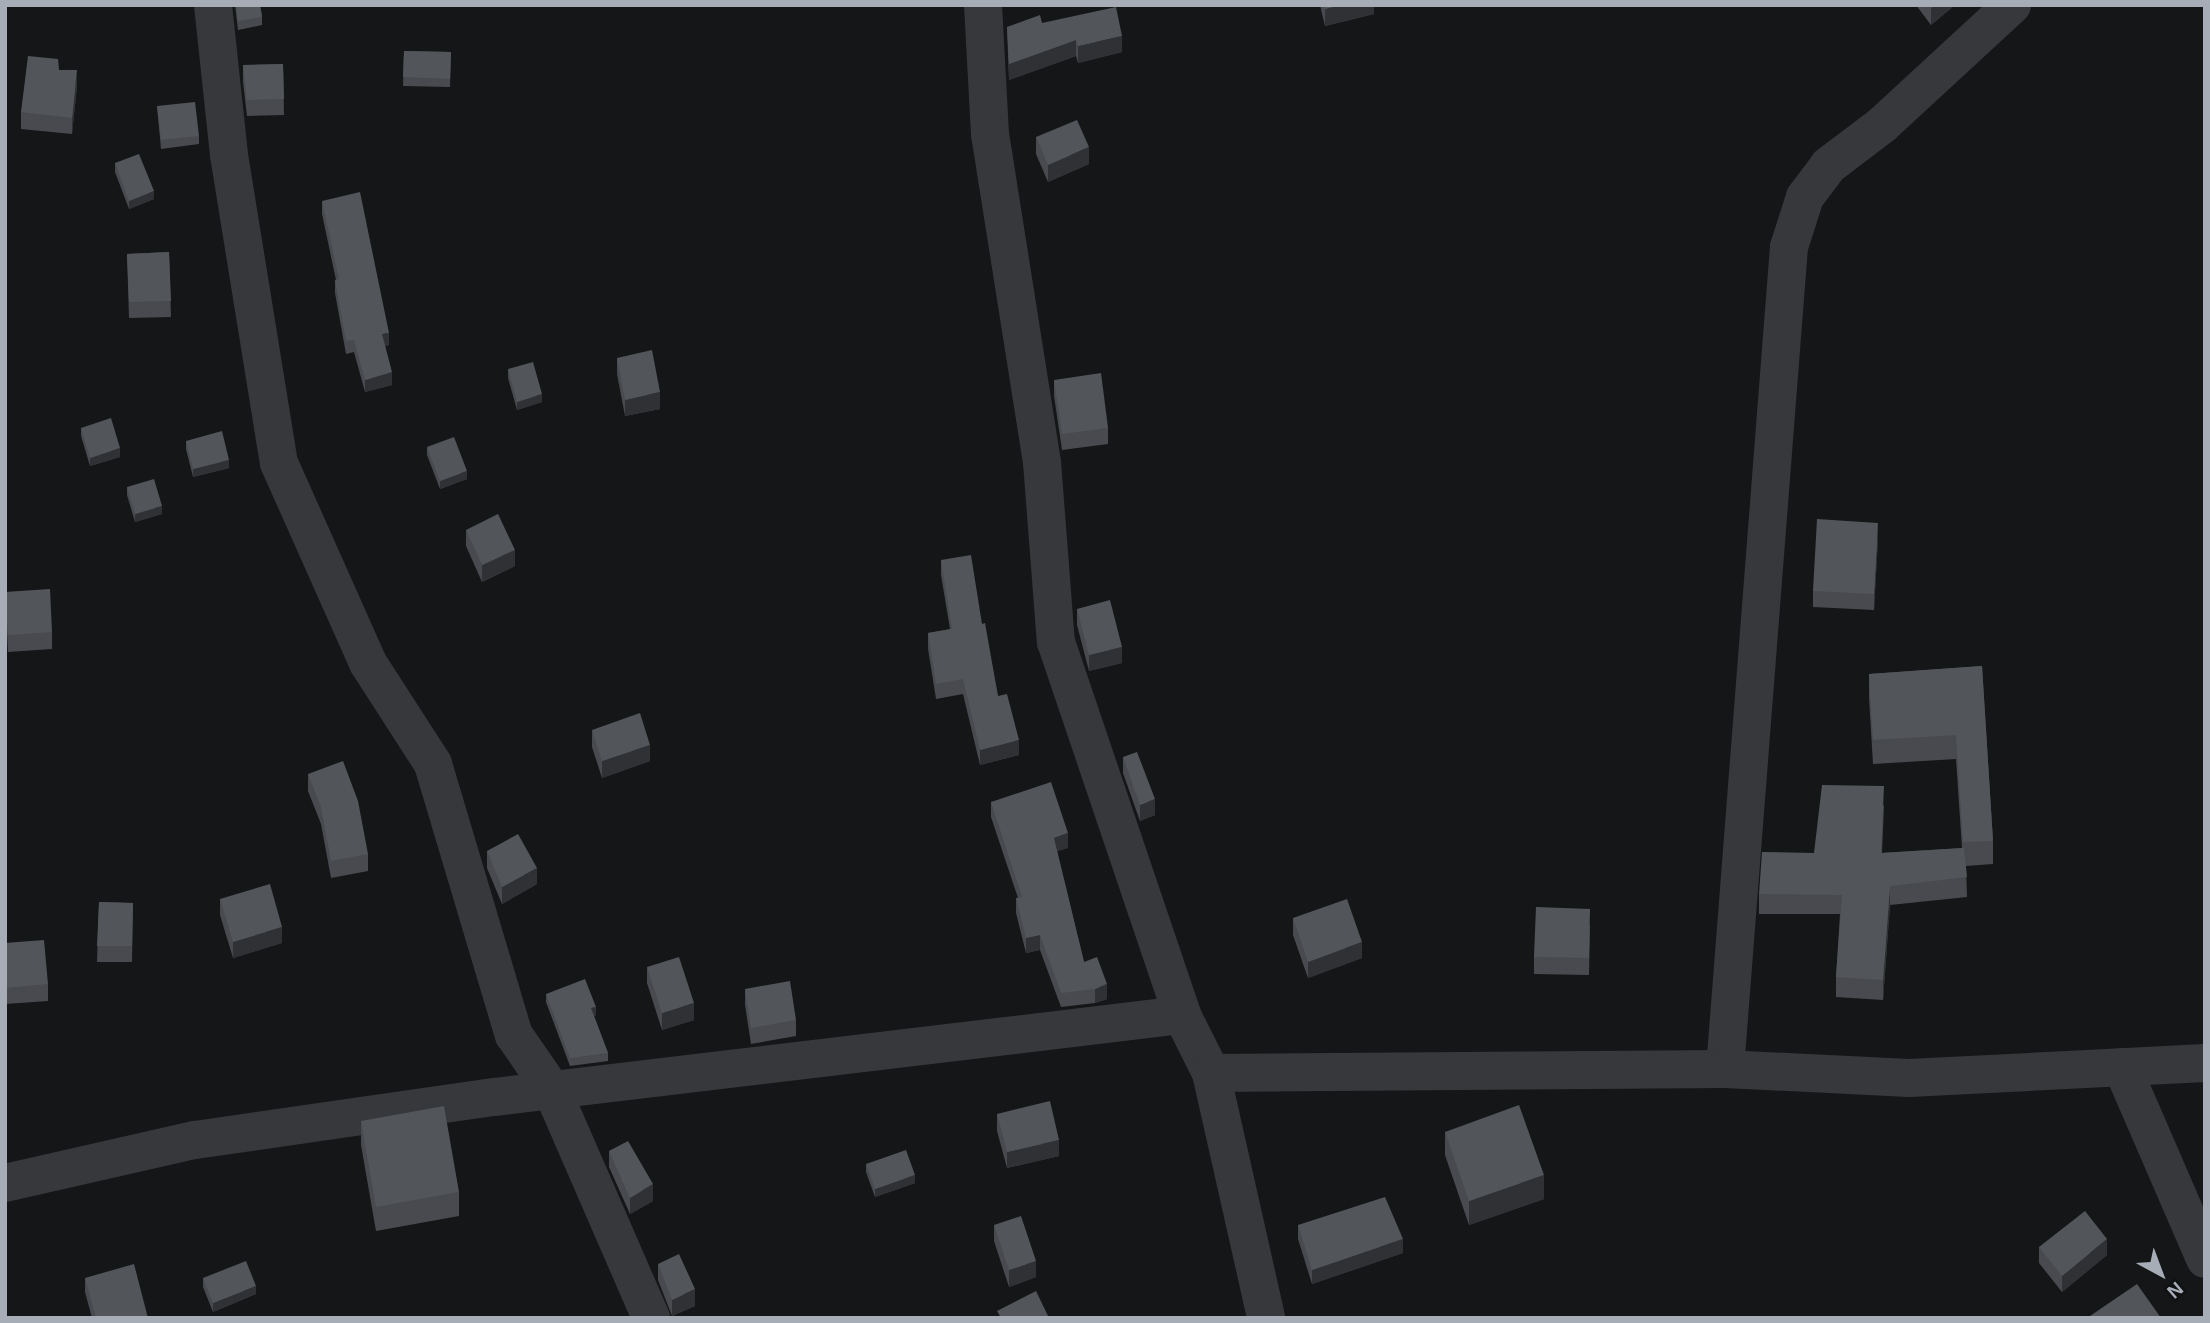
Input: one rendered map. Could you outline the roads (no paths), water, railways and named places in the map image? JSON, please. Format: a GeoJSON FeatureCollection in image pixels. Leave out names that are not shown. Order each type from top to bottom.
{"type":"FeatureCollection","features":[{"type":"Feature","properties":{"kind":"street"},"geometry":{"type":"LineString","coordinates":[[213,5],[229,155],[279,463],[368,663],[433,764],[498,990],[514,1035],[552,1090],[652,1318]]}},
{"type":"Feature","properties":{"kind":"street"},"geometry":{"type":"LineString","coordinates":[[983,5],[990,134],[1042,462],[1056,642],[1182,1015],[1211,1073],[1265,1318]]}},
{"type":"Feature","properties":{"kind":"street"},"geometry":{"type":"LineString","coordinates":[[1725,1069],[1789,247],[1804,197],[1828,166],[1882,125],[2012,5]]}},
{"type":"Feature","properties":{"kind":"street"},"geometry":{"type":"LineString","coordinates":[[5,1183],[195,1140],[552,1090],[1182,1015]]}},
{"type":"Feature","properties":{"kind":"street"},"geometry":{"type":"LineString","coordinates":[[1211,1073],[1725,1069],[1909,1078],[2205,1063]]}},
{"type":"Feature","properties":{"kind":"street"},"geometry":{"type":"LineString","coordinates":[[2122,1067],[2205,1259]]}}]}
